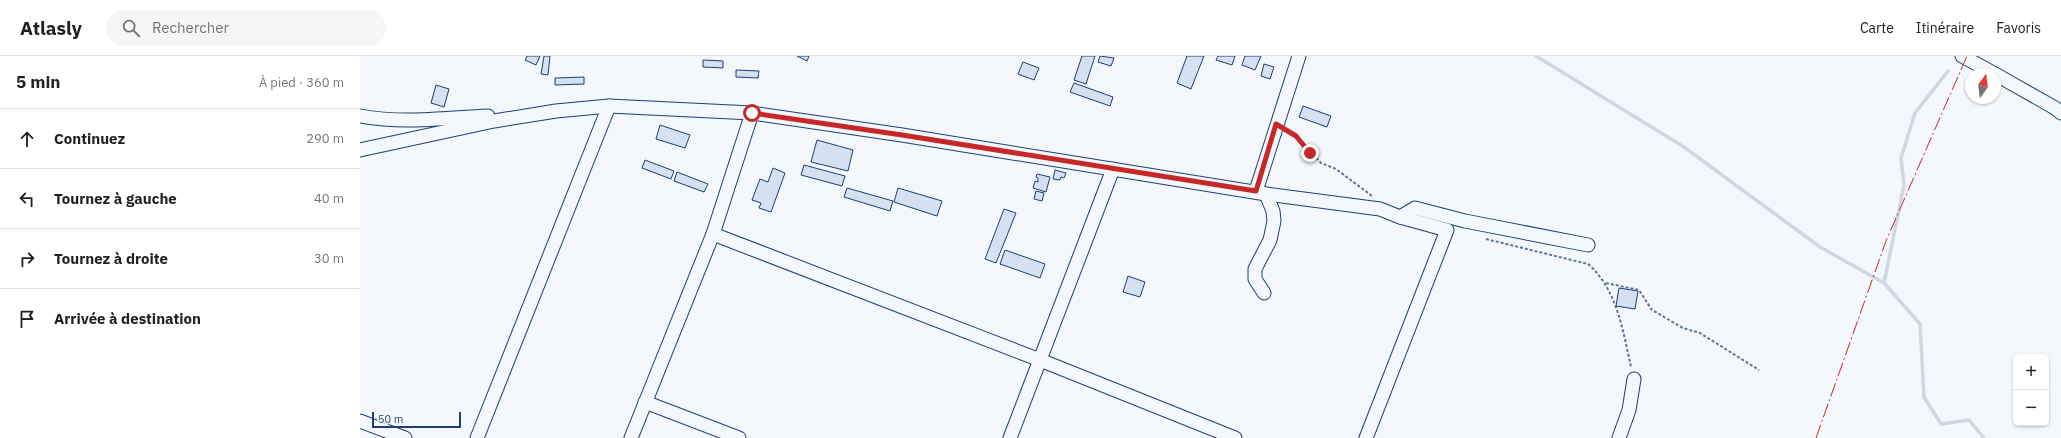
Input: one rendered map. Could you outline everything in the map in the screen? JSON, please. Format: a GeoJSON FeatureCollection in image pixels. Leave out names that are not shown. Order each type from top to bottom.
{"type":"FeatureCollection","features":[{"type":"Feature","properties":{"kind":"street"},"geometry":{"type":"LineString","coordinates":[[1264,293],[1255,280],[1255,269],[1270,240],[1274,221],[1273,211],[1261,192],[1276,124],[1299,56]]}},
{"type":"Feature","properties":{"kind":"street"},"geometry":{"type":"LineString","coordinates":[[1962,56],[1984,68]]}},
{"type":"Feature","properties":{"kind":"street"},"geometry":{"type":"LineString","coordinates":[[2001,77],[2055,108],[2061,113]]}},
{"type":"Feature","properties":{"kind":"street"},"geometry":{"type":"LineString","coordinates":[[477,438],[609,106]]}},
{"type":"Feature","properties":{"kind":"street"},"geometry":{"type":"LineString","coordinates":[[360,116],[384,121],[418,121],[543,113],[609,106],[752,113],[1380,209],[1400,217],[1447,230],[1366,438]]}},
{"type":"Feature","properties":{"kind":"street"},"geometry":{"type":"LineString","coordinates":[[360,150],[494,121],[543,113]]}},
{"type":"Feature","properties":{"kind":"street"},"geometry":{"type":"LineString","coordinates":[[631,438],[713,234],[752,113]]}},
{"type":"Feature","properties":{"kind":"street"},"geometry":{"type":"LineString","coordinates":[[1010,438],[1113,169]]}},
{"type":"Feature","properties":{"kind":"street"},"geometry":{"type":"LineString","coordinates":[[1400,217],[1414,208],[1588,245]]}},
{"type":"Feature","properties":{"kind":"street"},"geometry":{"type":"LineString","coordinates":[[713,234],[1040,360],[1235,438]]}},
{"type":"Feature","properties":{"kind":"street"},"geometry":{"type":"LineString","coordinates":[[1619,438],[1629,410],[1634,379]]}},
{"type":"Feature","properties":{"kind":"street"},"geometry":{"type":"LineString","coordinates":[[645,402],[739,438]]}},
{"type":"Feature","properties":{"kind":"street"},"geometry":{"type":"LineString","coordinates":[[360,421],[405,438]]}},
{"type":"Feature","properties":{"kind":"path"},"geometry":{"type":"LineString","coordinates":[[1276,124],[1296,136],[1321,163],[1336,168],[1372,196],[1380,209]]}},
{"type":"Feature","properties":{"kind":"path"},"geometry":{"type":"LineString","coordinates":[[1484,239],[1588,264],[1606,283],[1622,330],[1634,379]]}},
{"type":"Feature","properties":{"kind":"path"},"geometry":{"type":"LineString","coordinates":[[1606,283],[1639,290],[1652,310],[1683,328],[1700,333],[1759,370]]}},
{"type":"Feature","properties":{"kind":"building"},"geometry":{"type":"Polygon","coordinates":[[[527,56],[540,56],[536,65],[525,60],[527,56]]]}},
{"type":"Feature","properties":{"kind":"building"},"geometry":{"type":"Polygon","coordinates":[[[544,56],[550,56],[548,75],[541,74],[544,56]]]}},
{"type":"Feature","properties":{"kind":"building"},"geometry":{"type":"Polygon","coordinates":[[[797,56],[809,56],[807,61],[797,56]]]}},
{"type":"Feature","properties":{"kind":"building"},"geometry":{"type":"Polygon","coordinates":[[[1082,56],[1095,56],[1086,84],[1074,80],[1082,56]]]}},
{"type":"Feature","properties":{"kind":"building"},"geometry":{"type":"Polygon","coordinates":[[[1100,56],[1114,58],[1111,66],[1098,62],[1100,56]]]}},
{"type":"Feature","properties":{"kind":"building"},"geometry":{"type":"Polygon","coordinates":[[[1187,56],[1204,56],[1191,89],[1177,83],[1187,56]]]}},
{"type":"Feature","properties":{"kind":"building"},"geometry":{"type":"Polygon","coordinates":[[[1218,56],[1235,56],[1232,65],[1216,60],[1218,56]]]}},
{"type":"Feature","properties":{"kind":"building"},"geometry":{"type":"Polygon","coordinates":[[[1245,56],[1261,56],[1255,70],[1242,65],[1245,56]]]}},
{"type":"Feature","properties":{"kind":"building"},"geometry":{"type":"Polygon","coordinates":[[[703,60],[723,61],[723,68],[703,67],[703,60]]]}},
{"type":"Feature","properties":{"kind":"building"},"geometry":{"type":"Polygon","coordinates":[[[1023,62],[1039,68],[1034,80],[1018,74],[1023,62]]]}},
{"type":"Feature","properties":{"kind":"building"},"geometry":{"type":"Polygon","coordinates":[[[1264,64],[1274,67],[1270,79],[1261,76],[1264,64]]]}},
{"type":"Feature","properties":{"kind":"building"},"geometry":{"type":"Polygon","coordinates":[[[736,70],[759,71],[758,78],[736,77],[736,70]]]}},
{"type":"Feature","properties":{"kind":"building"},"geometry":{"type":"Polygon","coordinates":[[[584,77],[584,84],[555,85],[555,78],[584,77]]]}},
{"type":"Feature","properties":{"kind":"building"},"geometry":{"type":"Polygon","coordinates":[[[1074,83],[1113,97],[1110,106],[1070,92],[1074,83]]]}},
{"type":"Feature","properties":{"kind":"building"},"geometry":{"type":"Polygon","coordinates":[[[436,85],[449,89],[444,107],[431,103],[436,85]]]}},
{"type":"Feature","properties":{"kind":"building"},"geometry":{"type":"Polygon","coordinates":[[[1303,106],[1331,116],[1327,127],[1299,117],[1303,106]]]}},
{"type":"Feature","properties":{"kind":"building"},"geometry":{"type":"Polygon","coordinates":[[[660,125],[690,135],[685,148],[656,139],[660,125]]]}},
{"type":"Feature","properties":{"kind":"building"},"geometry":{"type":"Polygon","coordinates":[[[817,140],[853,150],[848,171],[811,162],[817,140]]]}},
{"type":"Feature","properties":{"kind":"building"},"geometry":{"type":"Polygon","coordinates":[[[645,160],[674,171],[671,179],[642,168],[645,160]]]}},
{"type":"Feature","properties":{"kind":"building"},"geometry":{"type":"Polygon","coordinates":[[[804,165],[845,176],[842,186],[801,175],[804,165]]]}},
{"type":"Feature","properties":{"kind":"building"},"geometry":{"type":"Polygon","coordinates":[[[773,168],[785,173],[771,212],[759,208],[761,203],[752,200],[760,179],[768,182],[773,168]]]}},
{"type":"Feature","properties":{"kind":"building"},"geometry":{"type":"Polygon","coordinates":[[[1055,170],[1066,173],[1064,178],[1061,177],[1060,180],[1053,179],[1055,170]]]}},
{"type":"Feature","properties":{"kind":"building"},"geometry":{"type":"Polygon","coordinates":[[[677,172],[708,184],[704,192],[674,181],[677,172]]]}},
{"type":"Feature","properties":{"kind":"building"},"geometry":{"type":"Polygon","coordinates":[[[1037,174],[1050,177],[1046,192],[1033,188],[1035,181],[1038,182],[1038,178],[1036,177],[1037,174]]]}},
{"type":"Feature","properties":{"kind":"building"},"geometry":{"type":"Polygon","coordinates":[[[847,188],[893,201],[890,211],[844,197],[847,188]]]}},
{"type":"Feature","properties":{"kind":"building"},"geometry":{"type":"Polygon","coordinates":[[[898,188],[942,201],[937,216],[894,202],[898,188]]]}},
{"type":"Feature","properties":{"kind":"building"},"geometry":{"type":"Polygon","coordinates":[[[1036,191],[1044,193],[1042,201],[1034,199],[1036,191]]]}},
{"type":"Feature","properties":{"kind":"building"},"geometry":{"type":"Polygon","coordinates":[[[1004,209],[1016,213],[996,263],[985,259],[1004,209]]]}},
{"type":"Feature","properties":{"kind":"building"},"geometry":{"type":"Polygon","coordinates":[[[1005,250],[1045,264],[1040,278],[1000,264],[1005,250]]]}},
{"type":"Feature","properties":{"kind":"building"},"geometry":{"type":"Polygon","coordinates":[[[1128,276],[1145,282],[1140,297],[1123,292],[1128,276]]]}},
{"type":"Feature","properties":{"kind":"building"},"geometry":{"type":"Polygon","coordinates":[[[1619,288],[1638,291],[1635,309],[1616,306],[1619,288]]]}},
{"type":"Feature","properties":{"kind":"waterway"},"geometry":{"type":"LineString","coordinates":[[1536,56],[1684,147],[1820,247],[1884,283],[1920,324],[1924,397],[1941,424],[1969,420],[1984,438]]}},
{"type":"Feature","properties":{"kind":"waterway"},"geometry":{"type":"LineString","coordinates":[[1884,283],[1904,185],[1901,158],[1915,113],[1948,71]]}},
{"type":"Feature","properties":{"kind":"power"},"geometry":{"type":"LineString","coordinates":[[1816,438],[1886,241],[1967,56]]}},
{"type":"Feature","properties":{"kind":"route"},"geometry":{"type":"LineString","coordinates":[[752,113],[1256,191],[1276,124],[1296,136],[1310,153]]}}]}
